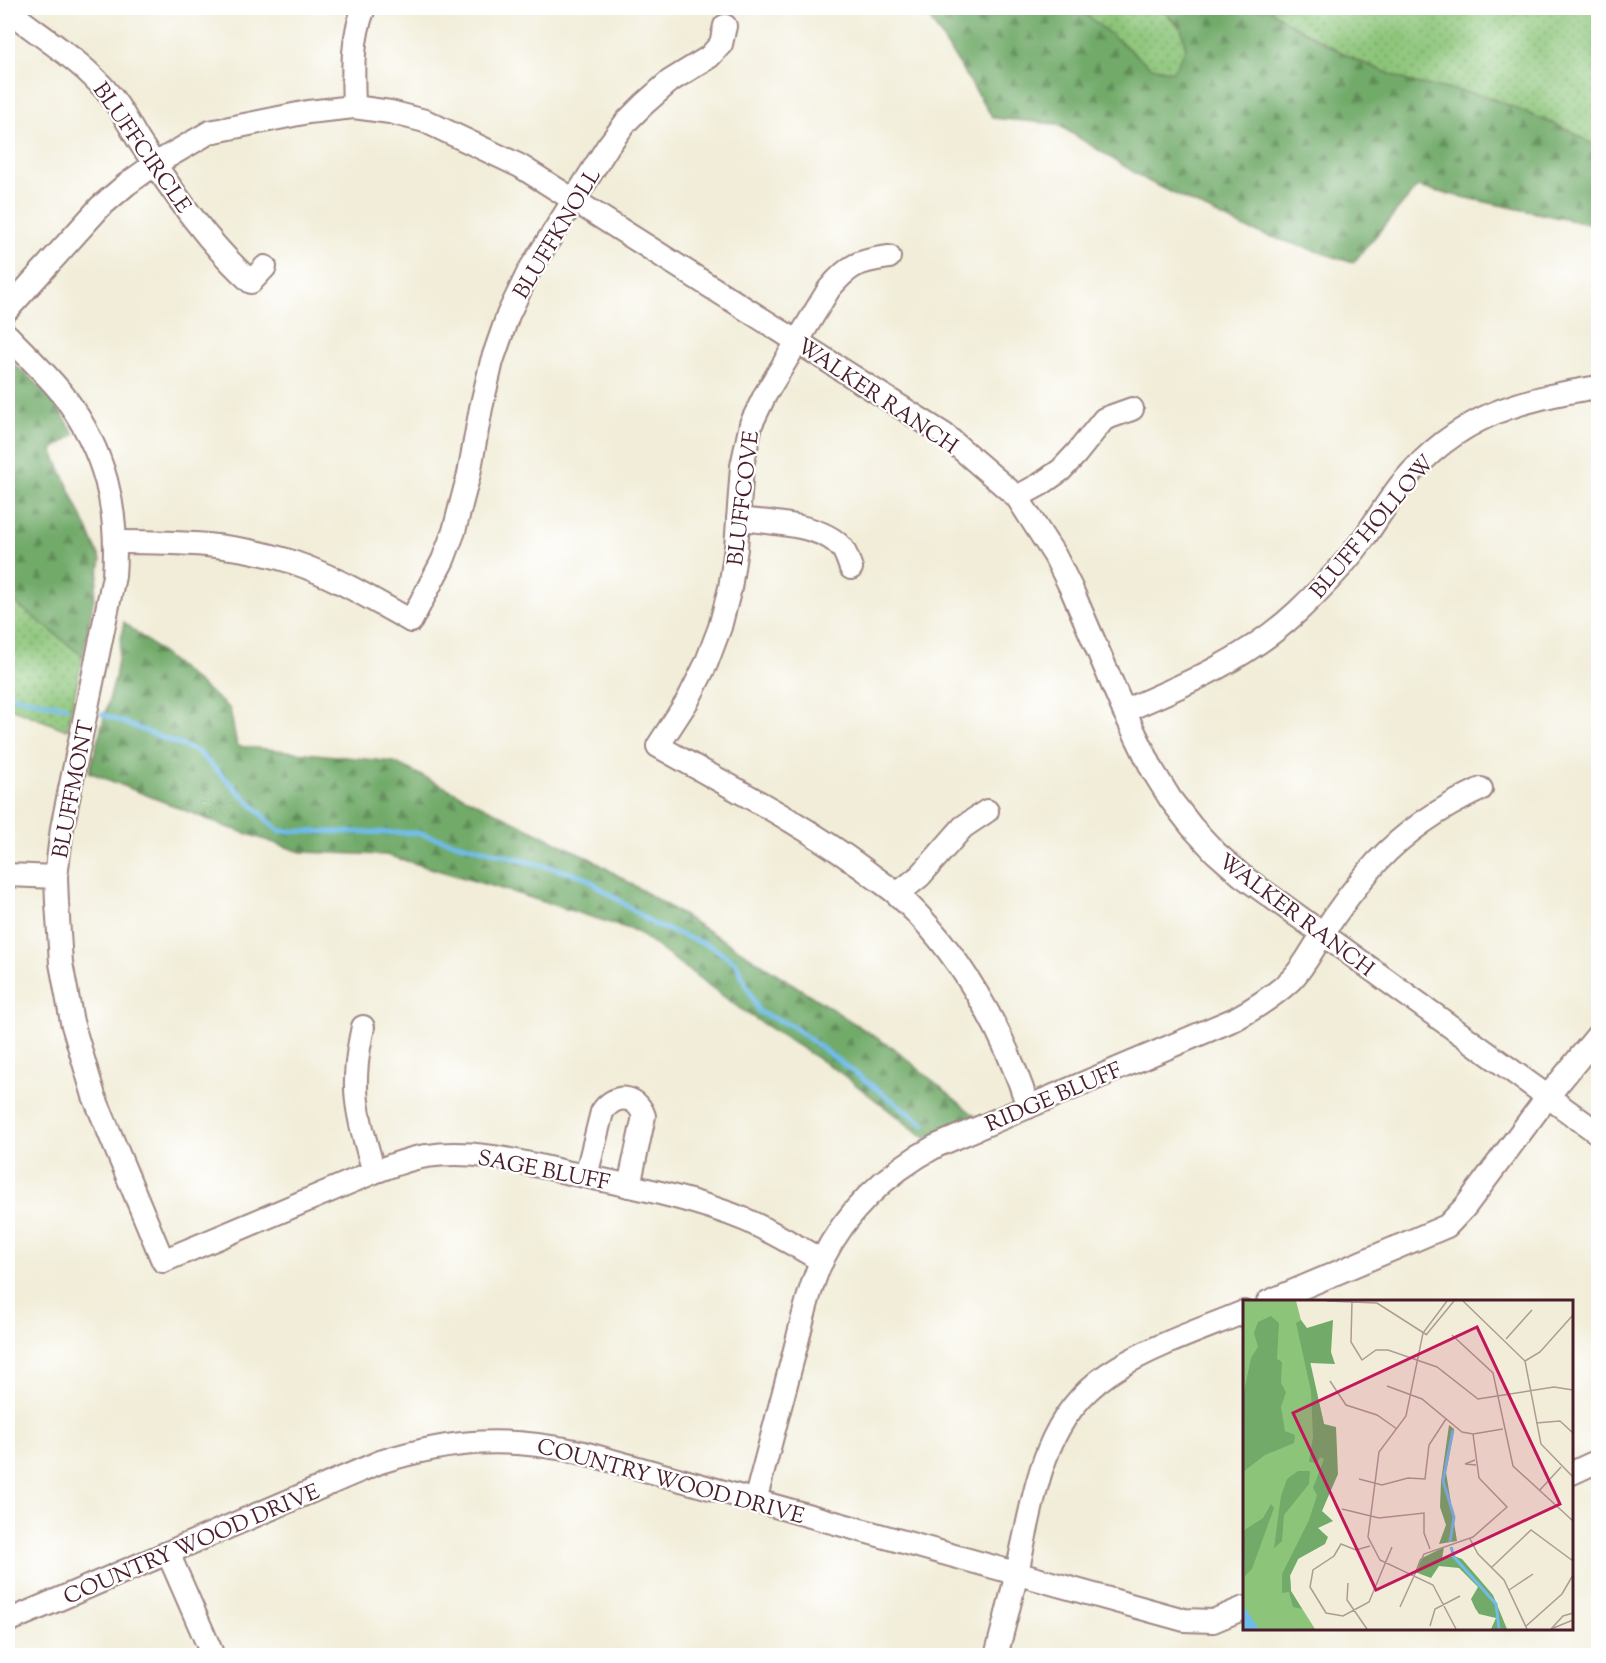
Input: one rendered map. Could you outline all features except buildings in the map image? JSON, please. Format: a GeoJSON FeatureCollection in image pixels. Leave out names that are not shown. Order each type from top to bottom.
{"type":"FeatureCollection","features":[{"type":"Feature","properties":{"kind":"street"},"geometry":{"type":"LineString","coordinates":[[354,107],[353,58],[364,8]]}},
{"type":"Feature","properties":{"kind":"street","name":"BLUFFCIRCLE"},"geometry":{"type":"LineString","coordinates":[[8,10],[93,75],[125,116],[205,236],[227,260],[251,282],[265,267]]}},
{"type":"Feature","properties":{"kind":"street","name":"BLUFFKNOLL"},"geometry":{"type":"LineString","coordinates":[[117,542],[180,542],[219,545],[258,552],[295,563],[331,578],[411,621],[443,560],[454,531],[469,474],[492,361],[508,315],[529,271],[573,199],[626,122],[670,81],[710,57],[721,44],[725,26]]}},
{"type":"Feature","properties":{"kind":"street","name":"WALKER RANCH"},"geometry":{"type":"LineString","coordinates":[[8,309],[100,207],[127,184],[155,164],[210,132],[231,126],[308,112],[354,107],[390,112],[425,122],[520,166],[945,435],[1017,497],[1071,588],[1124,711],[1153,771],[1171,800],[1192,827],[1241,875],[1599,1133]]}},
{"type":"Feature","properties":{"kind":"street","name":"BLUFFCOVE"},"geometry":{"type":"LineString","coordinates":[[889,257],[858,263],[842,274],[829,289],[765,395],[751,424],[742,466],[730,588],[720,627],[706,664],[688,700],[658,746],[812,833],[897,894]]}},
{"type":"Feature","properties":{"kind":"street","name":"BLUFFMONT"},"geometry":{"type":"LineString","coordinates":[[8,336],[63,395],[86,428],[106,478],[112,505],[117,542],[114,576],[62,828],[56,877],[61,963],[72,1022],[94,1096],[163,1261]]}},
{"type":"Feature","properties":{"kind":"street","name":"BLUFF HOLLOW"},"geometry":{"type":"LineString","coordinates":[[1124,711],[1217,668],[1258,643],[1295,614],[1360,544],[1402,483],[1426,458],[1460,431],[1483,418],[1532,399],[1599,387]]}},
{"type":"Feature","properties":{"kind":"street"},"geometry":{"type":"LineString","coordinates":[[1017,497],[1060,470],[1077,454],[1104,419],[1132,409]]}},
{"type":"Feature","properties":{"kind":"street"},"geometry":{"type":"LineString","coordinates":[[738,519],[797,526],[820,532],[841,546],[851,568]]}},
{"type":"Feature","properties":{"kind":"street","name":"RIDGE BLUFF"},"geometry":{"type":"LineString","coordinates":[[755,1501],[808,1304],[822,1261],[856,1209],[897,1170],[936,1146],[1235,1019],[1266,1002],[1303,966],[1322,935],[1363,879],[1398,841],[1449,804],[1481,789]]}},
{"type":"Feature","properties":{"kind":"street"},"geometry":{"type":"LineString","coordinates":[[987,811],[963,827],[920,876],[897,894],[918,915],[955,960],[991,1020],[1021,1084],[1028,1107]]}},
{"type":"Feature","properties":{"kind":"street"},"geometry":{"type":"LineString","coordinates":[[8,875],[56,877]]}},
{"type":"Feature","properties":{"kind":"street"},"geometry":{"type":"LineString","coordinates":[[363,1026],[356,1056],[355,1094],[357,1113],[374,1172]]}},
{"type":"Feature","properties":{"kind":"street"},"geometry":{"type":"LineString","coordinates":[[1273,1300],[1447,1226],[1466,1207],[1548,1096],[1599,1035]]}},
{"type":"Feature","properties":{"kind":"street"},"geometry":{"type":"LineString","coordinates":[[586,1176],[602,1113],[615,1099],[624,1099],[641,1108],[644,1116],[629,1186]]}},
{"type":"Feature","properties":{"kind":"street","name":"SAGE BLUFF"},"geometry":{"type":"LineString","coordinates":[[163,1261],[374,1172],[427,1156],[479,1154],[586,1176],[705,1206],[780,1236],[822,1261]]}},
{"type":"Feature","properties":{"kind":"street"},"geometry":{"type":"LineString","coordinates":[[996,1656],[1040,1469],[1055,1434],[1076,1403],[1118,1367],[1243,1313]]}},
{"type":"Feature","properties":{"kind":"street","name":"COUNTRY WOOD DRIVE"},"geometry":{"type":"LineString","coordinates":[[8,1621],[380,1462],[447,1445],[482,1442],[516,1442],[562,1448],[1184,1620],[1213,1620],[1243,1609]]}},
{"type":"Feature","properties":{"kind":"street"},"geometry":{"type":"LineString","coordinates":[[1573,1473],[1599,1461]]}},
{"type":"Feature","properties":{"kind":"street"},"geometry":{"type":"LineString","coordinates":[[168,1553],[213,1656]]}},
{"type":"Feature","properties":{"kind":"green space"},"geometry":{"type":"Polygon","coordinates":[[[923,8],[1078,8],[1151,67],[1173,72],[1186,48],[1181,28],[1160,8],[1268,8],[1289,23],[1354,59],[1410,82],[1486,96],[1571,131],[1598,148],[1598,226],[1417,187],[1353,263],[1247,229],[1148,181],[1057,124],[993,118],[923,8]]]}},
{"type":"Feature","properties":{"kind":"green space"},"geometry":{"type":"Polygon","coordinates":[[[990,8],[1598,8],[1598,226],[1338,170],[990,8]]]}},
{"type":"Feature","properties":{"kind":"green space"},"geometry":{"type":"Polygon","coordinates":[[[8,359],[49,394],[75,434],[52,450],[101,560],[83,656],[8,597],[8,359]]]}},
{"type":"Feature","properties":{"kind":"green space"},"geometry":{"type":"Polygon","coordinates":[[[8,597],[83,656],[67,730],[8,707],[8,597]]]}},
{"type":"Feature","properties":{"kind":"green space"},"geometry":{"type":"Polygon","coordinates":[[[124,622],[230,709],[237,746],[394,762],[591,859],[896,1050],[975,1116],[926,1139],[838,1071],[743,1011],[636,931],[386,855],[301,852],[224,826],[89,772],[115,678],[124,622]]]}},
{"type":"Feature","properties":{"kind":"waterway"},"geometry":{"type":"LineString","coordinates":[[8,695],[66,707]]}},
{"type":"Feature","properties":{"kind":"waterway"},"geometry":{"type":"LineString","coordinates":[[102,714],[198,752],[279,831],[418,833],[583,876],[655,925],[713,947],[736,963],[759,1012],[792,1026],[925,1125]]}}]}
